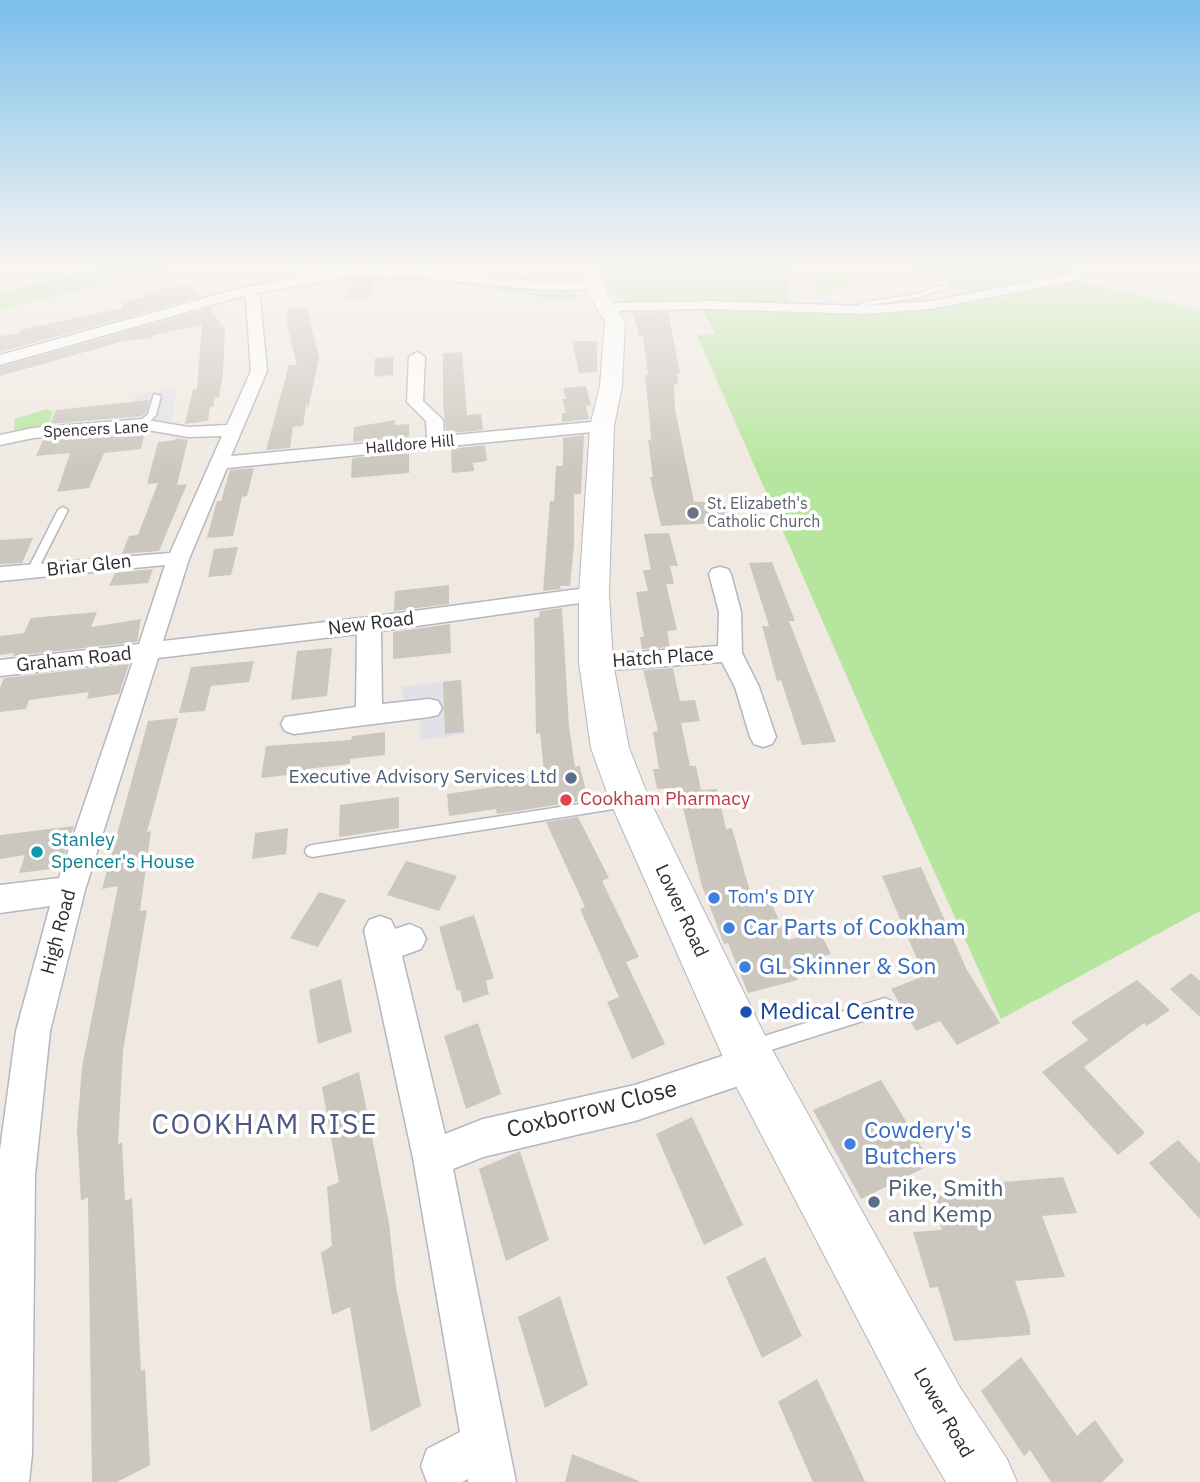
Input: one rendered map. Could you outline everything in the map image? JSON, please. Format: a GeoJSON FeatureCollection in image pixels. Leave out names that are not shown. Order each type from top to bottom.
{"type":"FeatureCollection","features":[{"type":"Feature","properties":{"kind":"street"},"geometry":{"type":"LineString","coordinates":[[0,360],[85,336]]}},
{"type":"Feature","properties":{"kind":"street","name":"High Road"},"geometry":{"type":"LineString","coordinates":[[5,1482],[9,1454],[16,1175],[33,1031],[70,890],[178,559],[259,371],[256,336]]}},
{"type":"Feature","properties":{"kind":"street","name":"Lower Road"},"geometry":{"type":"LineString","coordinates":[[614,336],[611,386],[602,426],[594,594],[596,663],[610,748],[630,801],[748,1057],[939,1411],[984,1482]]}},
{"type":"Feature","properties":{"kind":"street"},"geometry":{"type":"LineString","coordinates":[[417,357],[415,402],[434,420],[436,443]]}},
{"type":"Feature","properties":{"kind":"street","name":"Spencers Lane"},"geometry":{"type":"LineString","coordinates":[[0,440],[33,433],[142,424],[188,432],[234,430]]}},
{"type":"Feature","properties":{"kind":"street","name":"Halldore Hill"},"geometry":{"type":"LineString","coordinates":[[218,463],[602,426]]}},
{"type":"Feature","properties":{"kind":"street","name":"Briar Glen"},"geometry":{"type":"LineString","coordinates":[[0,574],[178,559]]}},
{"type":"Feature","properties":{"kind":"street","name":"Hatch Place"},"geometry":{"type":"LineString","coordinates":[[720,574],[730,612],[730,653],[747,687],[762,737]]}},
{"type":"Feature","properties":{"kind":"street","name":"New Road"},"geometry":{"type":"LineString","coordinates":[[148,651],[369,625],[594,594]]}},
{"type":"Feature","properties":{"kind":"street"},"geometry":{"type":"LineString","coordinates":[[369,625],[369,714]]}},
{"type":"Feature","properties":{"kind":"street","name":"Graham Road"},"geometry":{"type":"LineString","coordinates":[[0,668],[148,651]]}},
{"type":"Feature","properties":{"kind":"street","name":"Hatch Place"},"geometry":{"type":"LineString","coordinates":[[596,663],[730,653]]}},
{"type":"Feature","properties":{"kind":"street"},"geometry":{"type":"LineString","coordinates":[[294,724],[429,708]]}},
{"type":"Feature","properties":{"kind":"street"},"geometry":{"type":"LineString","coordinates":[[0,899],[70,890]]}},
{"type":"Feature","properties":{"kind":"street"},"geometry":{"type":"LineString","coordinates":[[392,939],[489,1463],[444,1466]]}},
{"type":"Feature","properties":{"kind":"street","name":"Coxborrow Close"},"geometry":{"type":"LineString","coordinates":[[432,1158],[483,1138],[635,1103],[748,1057]]}},
{"type":"Feature","properties":{"kind":"lane"},"geometry":{"type":"LineString","coordinates":[[142,424],[152,415],[157,396]]}},
{"type":"Feature","properties":{"kind":"lane"},"geometry":{"type":"LineString","coordinates":[[32,571],[62,510]]}},
{"type":"Feature","properties":{"kind":"lane"},"geometry":{"type":"LineString","coordinates":[[312,851],[630,801]]}},
{"type":"Feature","properties":{"kind":"lane"},"geometry":{"type":"LineString","coordinates":[[748,1057],[885,1006]]}},
{"type":"Feature","properties":{"kind":"shaded area"},"geometry":{"type":"Polygon","coordinates":[[[176,389],[172,421],[127,420],[136,394],[176,389]]]}},
{"type":"Feature","properties":{"kind":"shaded area"},"geometry":{"type":"Polygon","coordinates":[[[460,679],[465,734],[421,740],[419,715],[405,717],[402,687],[460,679]]]}},
{"type":"Feature","properties":{"kind":"green space"},"geometry":{"type":"Polygon","coordinates":[[[698,336],[1200,336],[1200,911],[1001,1019],[876,743],[698,336]]]}},
{"type":"Feature","properties":{"kind":"green space"},"geometry":{"type":"Polygon","coordinates":[[[47,409],[53,412],[47,429],[15,432],[14,419],[47,409]]]}},
{"type":"Feature","properties":{"kind":"building"},"geometry":{"type":"Polygon","coordinates":[[[0,336],[58,336],[0,352],[0,336]]]}},
{"type":"Feature","properties":{"kind":"building"},"geometry":{"type":"Polygon","coordinates":[[[109,336],[153,336],[124,341],[0,376],[0,367],[109,336]]]}},
{"type":"Feature","properties":{"kind":"building"},"geometry":{"type":"Polygon","coordinates":[[[201,336],[225,336],[219,397],[215,397],[213,407],[210,407],[208,421],[185,424],[193,389],[197,389],[201,336]]]}},
{"type":"Feature","properties":{"kind":"building"},"geometry":{"type":"Polygon","coordinates":[[[290,336],[314,336],[319,358],[303,426],[293,427],[290,448],[266,450],[289,365],[297,365],[290,336]]]}},
{"type":"Feature","properties":{"kind":"building"},"geometry":{"type":"Polygon","coordinates":[[[643,336],[673,336],[680,373],[677,373],[678,384],[674,384],[675,409],[694,502],[724,501],[731,522],[661,526],[650,477],[653,477],[645,375],[648,375],[643,336]]]}},
{"type":"Feature","properties":{"kind":"building"},"geometry":{"type":"Polygon","coordinates":[[[572,341],[597,341],[597,372],[579,373],[572,341]]]}},
{"type":"Feature","properties":{"kind":"building"},"geometry":{"type":"Polygon","coordinates":[[[462,352],[467,415],[481,414],[483,430],[450,433],[446,431],[443,401],[443,353],[462,352]]]}},
{"type":"Feature","properties":{"kind":"building"},"geometry":{"type":"Polygon","coordinates":[[[393,357],[393,375],[374,377],[375,358],[393,357]]]}},
{"type":"Feature","properties":{"kind":"building"},"geometry":{"type":"Polygon","coordinates":[[[586,386],[591,405],[586,406],[589,419],[562,422],[562,413],[566,413],[562,399],[566,399],[563,388],[586,386]]]}},
{"type":"Feature","properties":{"kind":"building"},"geometry":{"type":"Polygon","coordinates":[[[150,400],[146,413],[141,416],[50,424],[56,410],[150,400]]]}},
{"type":"Feature","properties":{"kind":"building"},"geometry":{"type":"Polygon","coordinates":[[[395,420],[395,425],[409,424],[409,437],[353,442],[354,427],[395,420]]]}},
{"type":"Feature","properties":{"kind":"building"},"geometry":{"type":"Polygon","coordinates":[[[145,432],[141,449],[104,453],[89,488],[57,492],[70,453],[36,456],[43,440],[145,432]]]}},
{"type":"Feature","properties":{"kind":"building"},"geometry":{"type":"Polygon","coordinates":[[[584,435],[581,494],[574,494],[574,545],[570,586],[543,591],[550,501],[554,501],[556,466],[563,466],[563,438],[584,435]]]}},
{"type":"Feature","properties":{"kind":"building"},"geometry":{"type":"Polygon","coordinates":[[[176,438],[188,440],[177,485],[187,484],[159,551],[122,554],[129,536],[138,535],[158,483],[147,484],[158,442],[176,438]]]}},
{"type":"Feature","properties":{"kind":"building"},"geometry":{"type":"Polygon","coordinates":[[[485,445],[487,461],[473,463],[474,471],[452,473],[451,449],[485,445]]]}},
{"type":"Feature","properties":{"kind":"building"},"geometry":{"type":"Polygon","coordinates":[[[409,453],[409,473],[351,478],[352,458],[409,453]]]}},
{"type":"Feature","properties":{"kind":"building"},"geometry":{"type":"Polygon","coordinates":[[[254,468],[247,496],[242,497],[233,536],[207,538],[217,501],[221,501],[230,470],[254,468]]]}},
{"type":"Feature","properties":{"kind":"building"},"geometry":{"type":"Polygon","coordinates":[[[669,533],[678,566],[670,566],[674,584],[666,584],[677,630],[667,631],[670,647],[642,649],[640,637],[644,637],[636,592],[648,591],[643,570],[651,570],[644,534],[669,533]]]}},
{"type":"Feature","properties":{"kind":"building"},"geometry":{"type":"Polygon","coordinates":[[[33,538],[22,563],[0,564],[0,540],[33,538]]]}},
{"type":"Feature","properties":{"kind":"building"},"geometry":{"type":"Polygon","coordinates":[[[238,547],[231,575],[208,577],[214,549],[238,547]]]}},
{"type":"Feature","properties":{"kind":"building"},"geometry":{"type":"Polygon","coordinates":[[[772,562],[795,621],[789,621],[836,742],[802,745],[781,680],[777,681],[762,626],[769,626],[749,563],[772,562]]]}},
{"type":"Feature","properties":{"kind":"building"},"geometry":{"type":"Polygon","coordinates":[[[153,569],[148,583],[109,586],[115,573],[153,569]]]}},
{"type":"Feature","properties":{"kind":"building"},"geometry":{"type":"Polygon","coordinates":[[[449,585],[449,604],[394,611],[395,591],[449,585]]]}},
{"type":"Feature","properties":{"kind":"building"},"geometry":{"type":"Polygon","coordinates":[[[562,608],[569,726],[575,767],[580,766],[588,800],[497,814],[496,809],[449,816],[447,794],[493,787],[492,779],[544,771],[540,733],[536,734],[534,618],[539,617],[540,611],[562,608]]]}},
{"type":"Feature","properties":{"kind":"building"},"geometry":{"type":"Polygon","coordinates":[[[97,612],[91,627],[141,619],[137,642],[13,656],[14,653],[0,655],[0,636],[24,633],[31,618],[97,612]]]}},
{"type":"Feature","properties":{"kind":"building"},"geometry":{"type":"Polygon","coordinates":[[[450,624],[451,653],[393,659],[393,632],[450,624]]]}},
{"type":"Feature","properties":{"kind":"building"},"geometry":{"type":"Polygon","coordinates":[[[332,648],[327,696],[291,700],[297,651],[332,648]]]}},
{"type":"Feature","properties":{"kind":"building"},"geometry":{"type":"Polygon","coordinates":[[[254,661],[249,682],[211,686],[205,711],[179,713],[191,667],[254,661]]]}},
{"type":"Feature","properties":{"kind":"building"},"geometry":{"type":"Polygon","coordinates":[[[129,664],[119,694],[87,699],[89,692],[29,700],[26,709],[0,712],[0,688],[4,678],[129,664]]]}},
{"type":"Feature","properties":{"kind":"building"},"geometry":{"type":"Polygon","coordinates":[[[673,668],[680,701],[695,700],[700,721],[681,723],[690,766],[696,766],[701,790],[717,789],[726,829],[732,828],[751,895],[766,891],[788,940],[820,932],[831,954],[791,965],[798,980],[748,993],[728,943],[724,944],[702,886],[678,788],[657,789],[653,769],[659,769],[653,732],[658,731],[643,670],[673,668]]]}},
{"type":"Feature","properties":{"kind":"building"},"geometry":{"type":"Polygon","coordinates":[[[461,680],[464,732],[445,734],[443,682],[461,680]]]}},
{"type":"Feature","properties":{"kind":"building"},"geometry":{"type":"Polygon","coordinates":[[[178,718],[147,832],[151,831],[140,911],[147,910],[123,1051],[118,1144],[122,1142],[125,1201],[132,1198],[141,1371],[145,1369],[150,1465],[117,1482],[92,1482],[88,1197],[81,1201],[77,1130],[82,1067],[118,886],[102,889],[148,721],[178,718]]]}},
{"type":"Feature","properties":{"kind":"building"},"geometry":{"type":"Polygon","coordinates":[[[385,732],[385,755],[350,759],[350,764],[306,769],[306,773],[261,778],[266,746],[351,740],[352,736],[385,732]]]}},
{"type":"Feature","properties":{"kind":"building"},"geometry":{"type":"Polygon","coordinates":[[[399,797],[399,828],[339,837],[340,805],[399,797]]]}},
{"type":"Feature","properties":{"kind":"building"},"geometry":{"type":"Polygon","coordinates":[[[578,817],[609,878],[602,881],[639,957],[626,962],[665,1044],[632,1059],[607,1002],[619,997],[580,909],[585,907],[546,822],[578,817]]]}},
{"type":"Feature","properties":{"kind":"building"},"geometry":{"type":"Polygon","coordinates":[[[74,826],[60,868],[19,873],[25,855],[0,859],[0,835],[74,826]]]}},
{"type":"Feature","properties":{"kind":"building"},"geometry":{"type":"Polygon","coordinates":[[[288,828],[286,854],[252,859],[255,833],[288,828]]]}},
{"type":"Feature","properties":{"kind":"building"},"geometry":{"type":"Polygon","coordinates":[[[406,861],[457,876],[439,911],[387,895],[406,861]]]}},
{"type":"Feature","properties":{"kind":"building"},"geometry":{"type":"Polygon","coordinates":[[[921,867],[967,970],[1000,1023],[957,1045],[940,1021],[916,1031],[891,989],[924,976],[882,876],[921,867]]]}},
{"type":"Feature","properties":{"kind":"building"},"geometry":{"type":"Polygon","coordinates":[[[319,892],[346,900],[318,947],[290,938],[319,892]]]}},
{"type":"Feature","properties":{"kind":"building"},"geometry":{"type":"Polygon","coordinates":[[[474,915],[494,978],[486,981],[489,994],[463,1003],[460,990],[457,991],[439,927],[474,915]]]}},
{"type":"Feature","properties":{"kind":"building"},"geometry":{"type":"Polygon","coordinates":[[[1191,973],[1200,981],[1200,1017],[1170,989],[1191,973]]]}},
{"type":"Feature","properties":{"kind":"building"},"geometry":{"type":"Polygon","coordinates":[[[341,979],[352,1032],[318,1044],[309,990],[341,979]]]}},
{"type":"Feature","properties":{"kind":"building"},"geometry":{"type":"Polygon","coordinates":[[[1137,980],[1170,1010],[1147,1026],[1144,1023],[1084,1067],[1145,1133],[1118,1155],[1042,1072],[1088,1040],[1071,1022],[1137,980]]]}},
{"type":"Feature","properties":{"kind":"building"},"geometry":{"type":"Polygon","coordinates":[[[478,1023],[501,1094],[466,1109],[444,1036],[478,1023]]]}},
{"type":"Feature","properties":{"kind":"building"},"geometry":{"type":"Polygon","coordinates":[[[359,1072],[389,1223],[396,1287],[421,1406],[371,1432],[350,1307],[332,1315],[321,1253],[332,1246],[327,1187],[339,1182],[322,1087],[359,1072]]]}},
{"type":"Feature","properties":{"kind":"building"},"geometry":{"type":"Polygon","coordinates":[[[881,1080],[932,1164],[861,1199],[813,1110],[881,1080]]]}},
{"type":"Feature","properties":{"kind":"building"},"geometry":{"type":"Polygon","coordinates":[[[692,1117],[743,1225],[704,1245],[656,1134],[692,1117]]]}},
{"type":"Feature","properties":{"kind":"building"},"geometry":{"type":"Polygon","coordinates":[[[1178,1140],[1200,1163],[1200,1219],[1149,1163],[1178,1140]]]}},
{"type":"Feature","properties":{"kind":"building"},"geometry":{"type":"Polygon","coordinates":[[[520,1151],[549,1240],[506,1261],[479,1169],[520,1151]]]}},
{"type":"Feature","properties":{"kind":"building"},"geometry":{"type":"Polygon","coordinates":[[[1063,1177],[1077,1213],[1042,1216],[1065,1277],[1015,1281],[1030,1325],[1030,1335],[954,1341],[938,1287],[930,1288],[913,1232],[942,1230],[931,1196],[993,1191],[991,1183],[1063,1177]]]}},
{"type":"Feature","properties":{"kind":"building"},"geometry":{"type":"Polygon","coordinates":[[[765,1257],[802,1336],[762,1358],[726,1277],[765,1257]]]}},
{"type":"Feature","properties":{"kind":"building"},"geometry":{"type":"Polygon","coordinates":[[[560,1296],[588,1385],[545,1408],[518,1317],[560,1296]]]}},
{"type":"Feature","properties":{"kind":"building"},"geometry":{"type":"Polygon","coordinates":[[[1021,1357],[1077,1436],[1095,1420],[1124,1461],[1102,1482],[1051,1482],[1030,1450],[1024,1456],[981,1391],[1021,1357]]]}},
{"type":"Feature","properties":{"kind":"building"},"geometry":{"type":"Polygon","coordinates":[[[817,1379],[865,1482],[813,1482],[778,1402],[817,1379]]]}},
{"type":"Feature","properties":{"kind":"building"},"geometry":{"type":"Polygon","coordinates":[[[572,1454],[639,1481],[639,1482],[565,1482],[572,1454]]]}},
{"type":"Feature","properties":{"kind":"place","name":"St. Elizabeth's Catholic Church"},"geometry":{"type":"Point","coordinates":[693,513]}},
{"type":"Feature","properties":{"kind":"place","name":"Executive Advisory Services Ltd"},"geometry":{"type":"Point","coordinates":[571,778]}},
{"type":"Feature","properties":{"kind":"place","name":"Cookham Pharmacy"},"geometry":{"type":"Point","coordinates":[566,800]}},
{"type":"Feature","properties":{"kind":"place","name":"Stanley Spencer's House"},"geometry":{"type":"Point","coordinates":[37,852]}},
{"type":"Feature","properties":{"kind":"place","name":"Tom's DIY"},"geometry":{"type":"Point","coordinates":[714,898]}},
{"type":"Feature","properties":{"kind":"place","name":"Car Parts of Cookham"},"geometry":{"type":"Point","coordinates":[729,928]}},
{"type":"Feature","properties":{"kind":"place","name":"GL Skinner & Son"},"geometry":{"type":"Point","coordinates":[745,967]}},
{"type":"Feature","properties":{"kind":"place","name":"Medical Centre"},"geometry":{"type":"Point","coordinates":[746,1012]}},
{"type":"Feature","properties":{"kind":"place","name":"Cowdery's Butchers"},"geometry":{"type":"Point","coordinates":[850,1144]}},
{"type":"Feature","properties":{"kind":"place","name":"Pike, Smith and Kemp"},"geometry":{"type":"Point","coordinates":[874,1202]}},
{"type":"Feature","properties":{"kind":"district","name":"COOKHAM RISE"},"geometry":{"type":"Point","coordinates":[265,1126]}}]}
